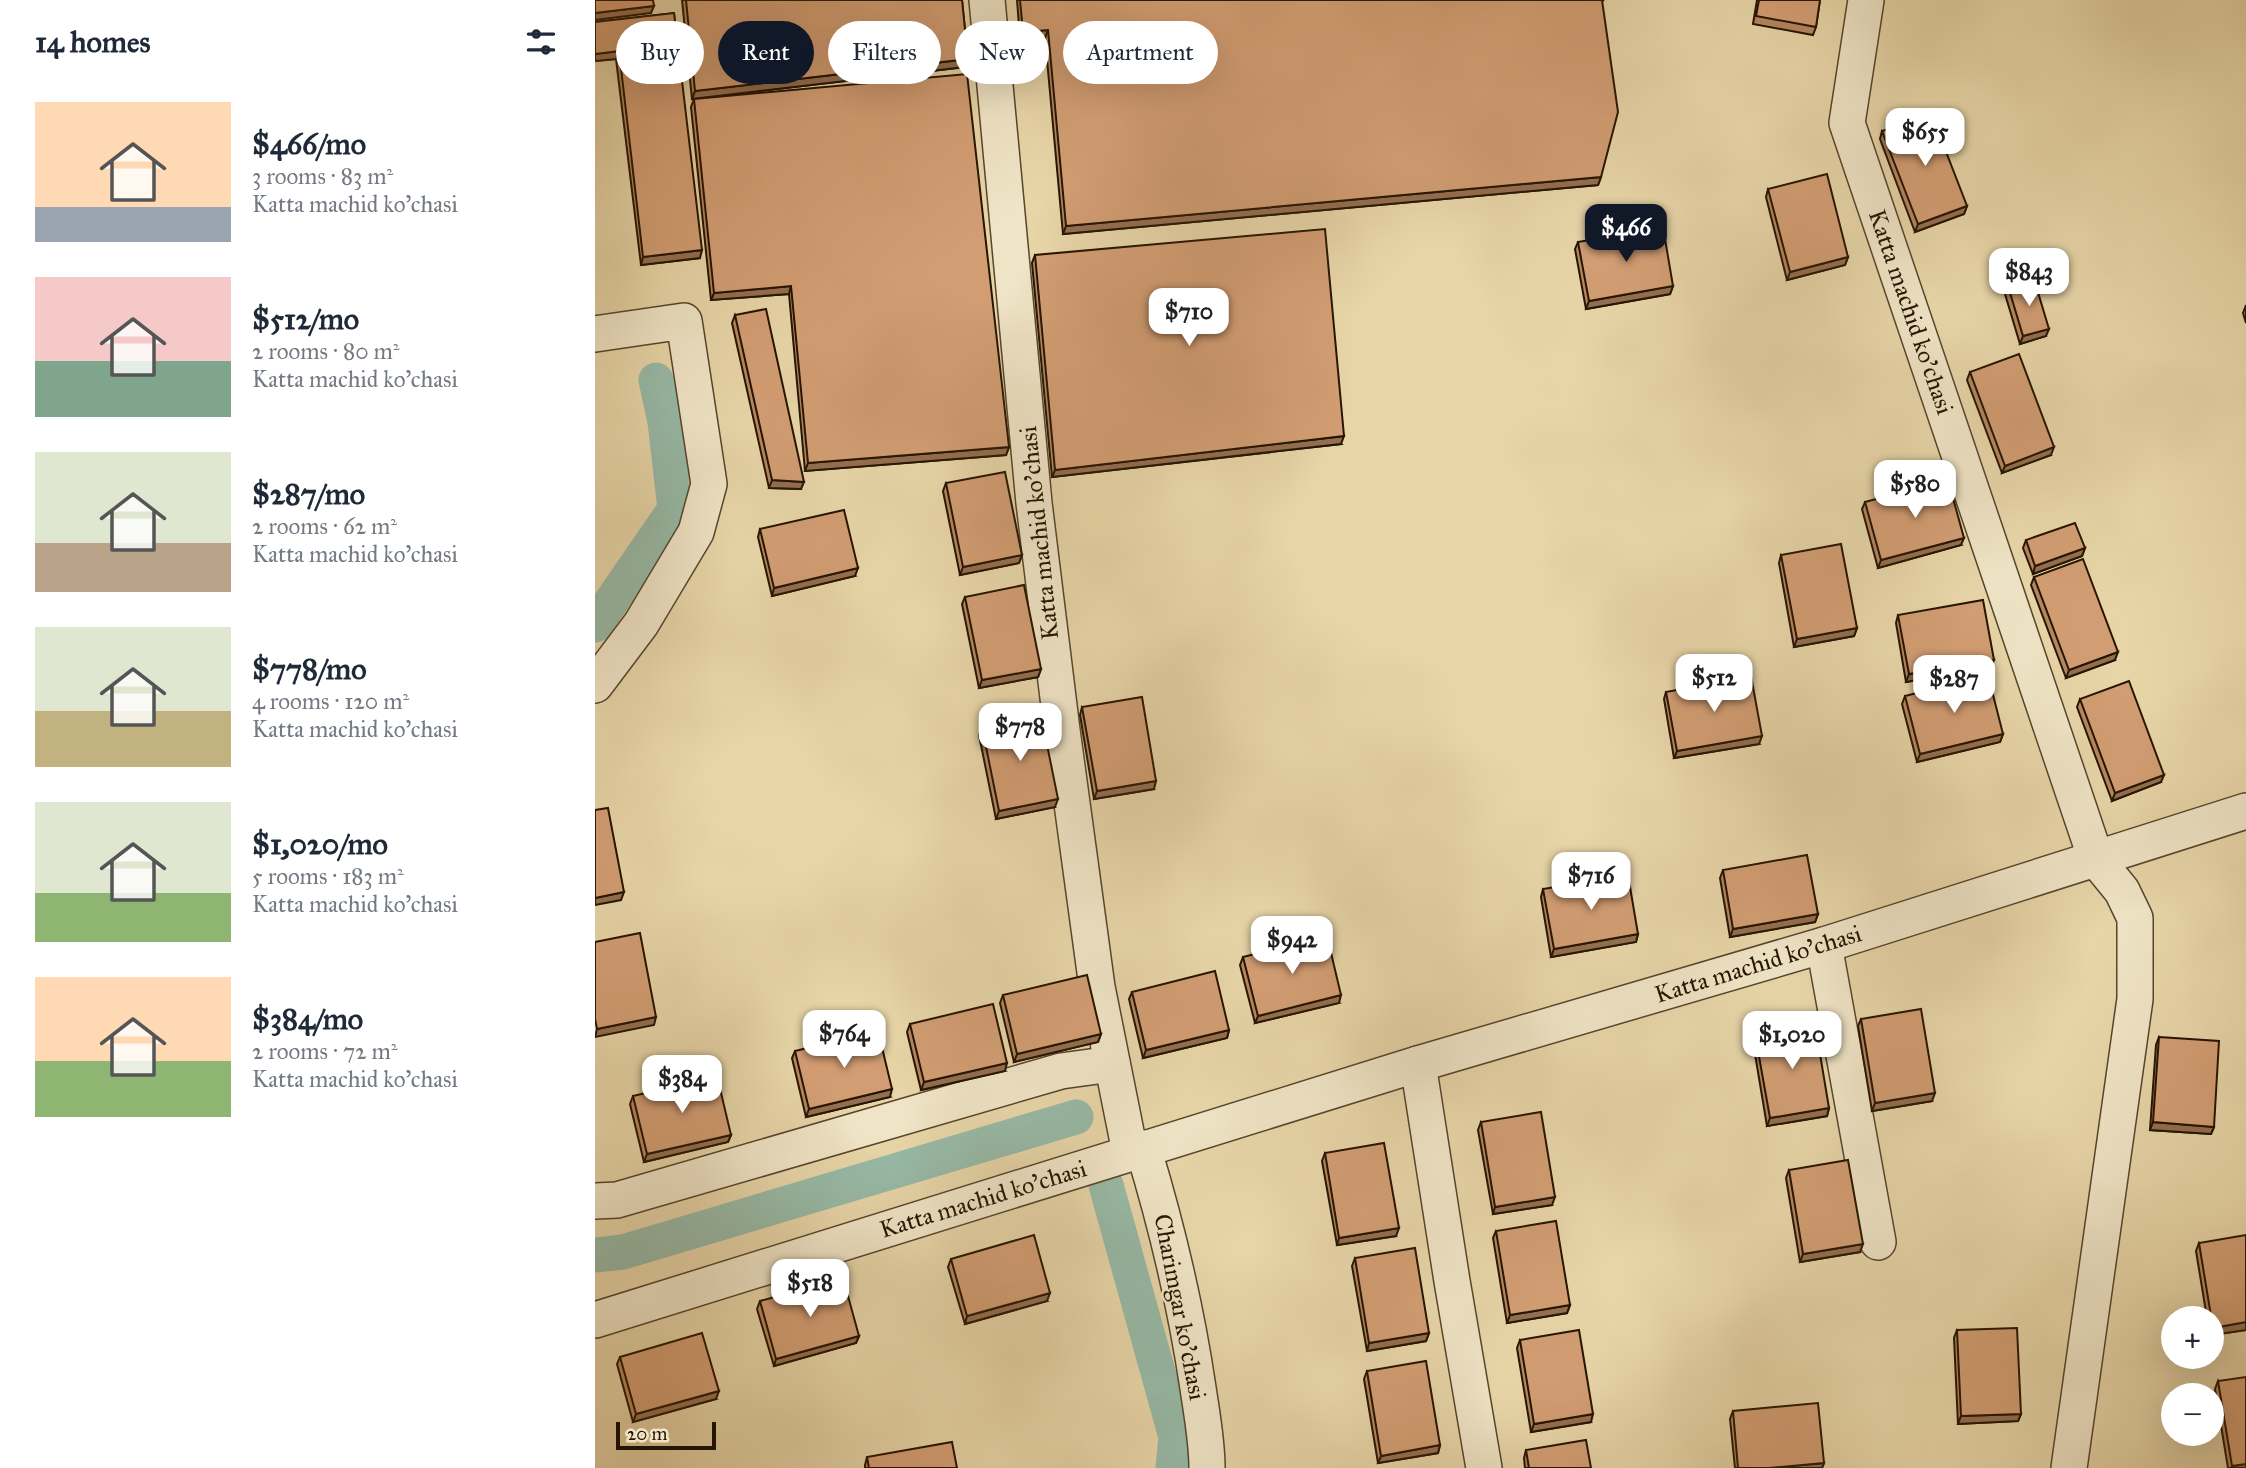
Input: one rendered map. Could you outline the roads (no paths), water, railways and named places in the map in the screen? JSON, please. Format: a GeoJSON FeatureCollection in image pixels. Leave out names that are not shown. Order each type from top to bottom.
{"type":"FeatureCollection","features":[{"type":"Feature","properties":{"kind":"street","name":"Katta machid ko'chasi"},"geometry":{"type":"LineString","coordinates":[[987,0],[1034,503],[1062,730],[1097,987],[1112,1063],[1137,1150]]}},
{"type":"Feature","properties":{"kind":"street","name":"Katta machid ko'chasi"},"geometry":{"type":"LineString","coordinates":[[1866,0],[1847,123],[2096,859],[2122,891],[2135,918],[2135,999],[2069,1468]]}},
{"type":"Feature","properties":{"kind":"street"},"geometry":{"type":"LineString","coordinates":[[595,334],[684,321],[709,484],[696,532],[641,624],[595,685]]}},
{"type":"Feature","properties":{"kind":"street","name":"Katta machid ko'chasi"},"geometry":{"type":"LineString","coordinates":[[595,1320],[1418,1064],[1824,945],[2246,811]]}},
{"type":"Feature","properties":{"kind":"street"},"geometry":{"type":"LineString","coordinates":[[1824,945],[1878,1242]]}},
{"type":"Feature","properties":{"kind":"street"},"geometry":{"type":"LineString","coordinates":[[595,1200],[617,1200],[1061,1071],[1112,1063]]}},
{"type":"Feature","properties":{"kind":"street"},"geometry":{"type":"LineString","coordinates":[[1418,1064],[1485,1468]]}},
{"type":"Feature","properties":{"kind":"street","name":"Charimgar ko'chasi"},"geometry":{"type":"LineString","coordinates":[[1137,1150],[1162,1211],[1191,1338],[1207,1449],[1207,1468]]}},
{"type":"Feature","properties":{"kind":"waterway"},"geometry":{"type":"LineString","coordinates":[[595,625],[675,509],[665,422],[656,380]]}},
{"type":"Feature","properties":{"kind":"waterway"},"geometry":{"type":"LineString","coordinates":[[595,1255],[623,1252],[1076,1117]]}},
{"type":"Feature","properties":{"kind":"waterway"},"geometry":{"type":"LineString","coordinates":[[1106,1185],[1176,1437],[1173,1468]]}}]}
